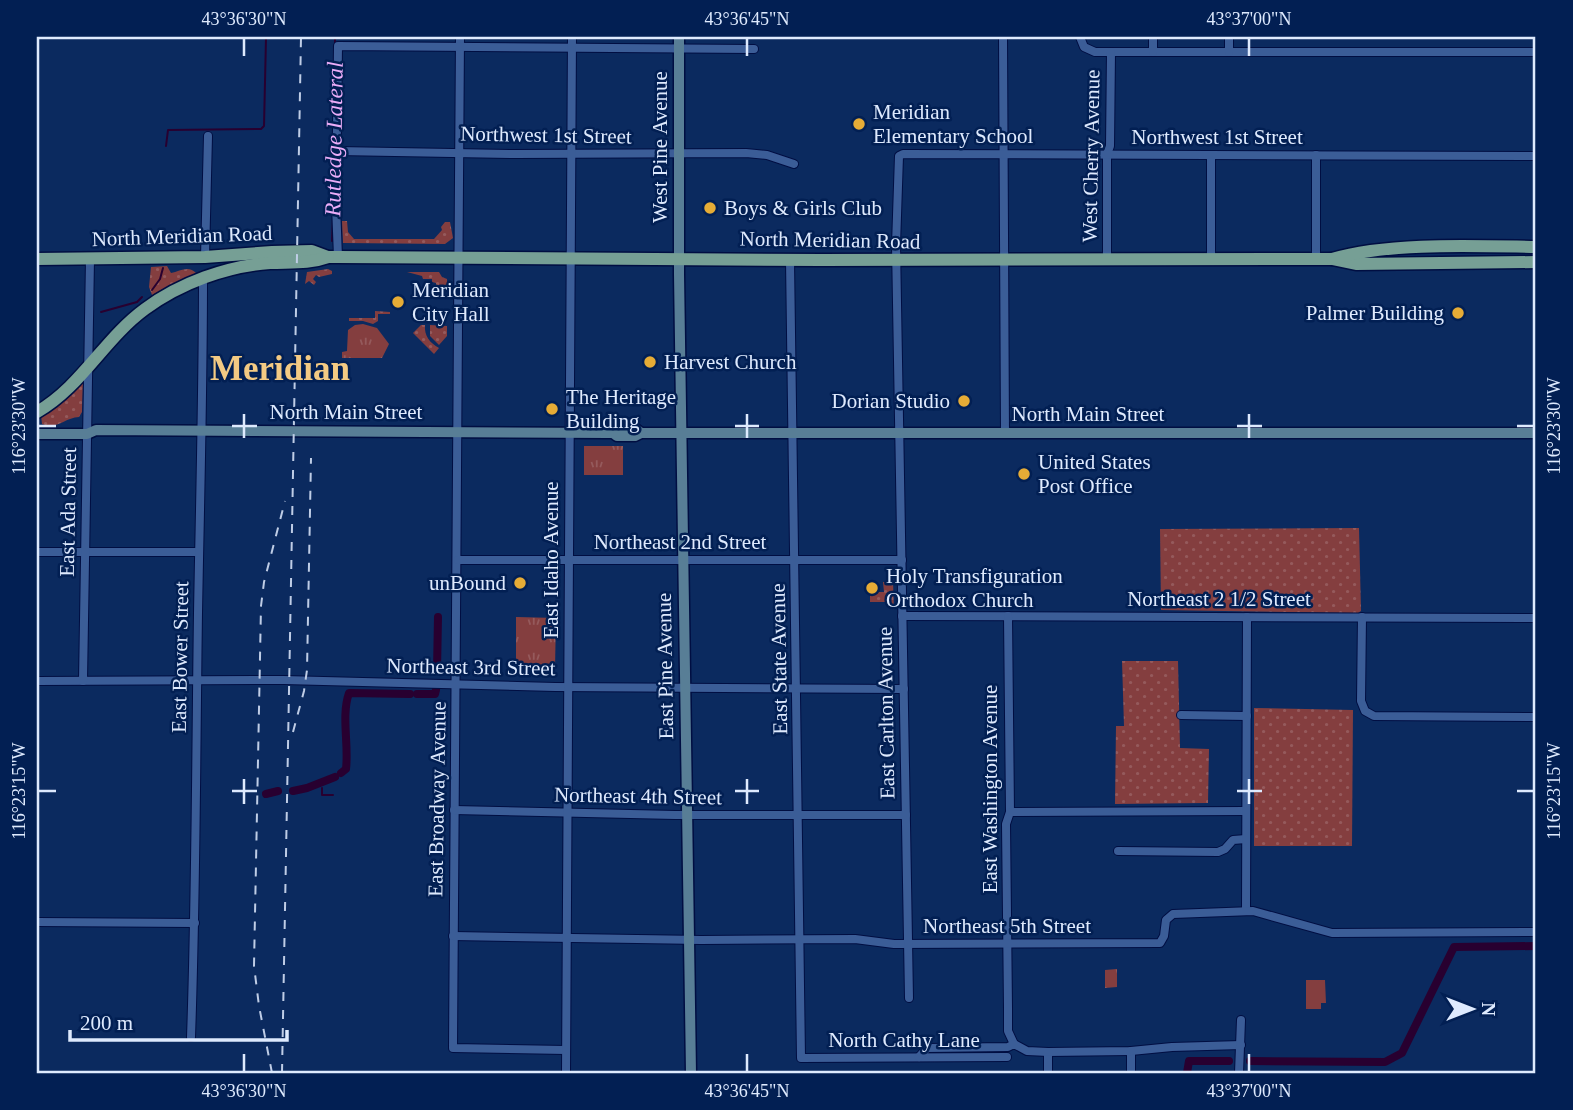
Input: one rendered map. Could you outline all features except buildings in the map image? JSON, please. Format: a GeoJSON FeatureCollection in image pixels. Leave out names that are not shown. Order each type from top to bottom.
{"type":"FeatureCollection","features":[{"type":"Feature","properties":{"kind":"main road","name":"North Meridian Road"},"geometry":{"type":"LineString","coordinates":[[1332,259],[1355,252],[1401,249],[1536,247]]}},
{"type":"Feature","properties":{"kind":"main road","name":"North Meridian Road"},"geometry":{"type":"LineString","coordinates":[[37,258],[205,257],[305,251],[333,257],[1332,259],[1356,264],[1536,262]]}},
{"type":"Feature","properties":{"kind":"main road","name":"North Meridian Road"},"geometry":{"type":"LineString","coordinates":[[37,412],[69,389],[115,334],[146,308],[176,290],[203,278],[252,265],[312,263],[333,257]]}},
{"type":"Feature","properties":{"kind":"street","name":"East Broadway Avenue"},"geometry":{"type":"LineString","coordinates":[[460,37],[453,1048],[566,1049]]}},
{"type":"Feature","properties":{"kind":"street","name":"East Idaho Avenue"},"geometry":{"type":"LineString","coordinates":[[566,1073],[572,37]]}},
{"type":"Feature","properties":{"kind":"street"},"geometry":{"type":"LineString","coordinates":[[1003,37],[1002,260],[1005,433]]}},
{"type":"Feature","properties":{"kind":"street","name":"West Cherry Avenue"},"geometry":{"type":"LineString","coordinates":[[1080,37],[1084,47],[1095,52],[1111,52],[1107,260]]}},
{"type":"Feature","properties":{"kind":"street"},"geometry":{"type":"LineString","coordinates":[[1153,37],[1153,52]]}},
{"type":"Feature","properties":{"kind":"street"},"geometry":{"type":"LineString","coordinates":[[1229,37],[1229,52]]}},
{"type":"Feature","properties":{"kind":"street"},"geometry":{"type":"LineString","coordinates":[[333,257],[338,46],[572,49],[679,43],[754,48]]}},
{"type":"Feature","properties":{"kind":"street","name":"West Pine Avenue"},"geometry":{"type":"LineString","coordinates":[[679,43],[679,258]]}},
{"type":"Feature","properties":{"kind":"street"},"geometry":{"type":"LineString","coordinates":[[1111,52],[1536,52]]}},
{"type":"Feature","properties":{"kind":"street"},"geometry":{"type":"LineString","coordinates":[[205,257],[208,136]]}},
{"type":"Feature","properties":{"kind":"street","name":"Northwest 1st Street"},"geometry":{"type":"LineString","coordinates":[[337,151],[746,153],[767,155],[794,164]]}},
{"type":"Feature","properties":{"kind":"street"},"geometry":{"type":"LineString","coordinates":[[1211,155],[1211,260]]}},
{"type":"Feature","properties":{"kind":"street"},"geometry":{"type":"LineString","coordinates":[[1316,155],[1316,259]]}},
{"type":"Feature","properties":{"kind":"street","name":"Northwest 1st Street"},"geometry":{"type":"LineString","coordinates":[[899,156],[1536,156]]}},
{"type":"Feature","properties":{"kind":"street","name":"East Carlton Avenue"},"geometry":{"type":"LineString","coordinates":[[899,156],[896,242],[909,998]]}},
{"type":"Feature","properties":{"kind":"street","name":"East Pine Avenue"},"geometry":{"type":"LineString","coordinates":[[679,258],[691,1073]]}},
{"type":"Feature","properties":{"kind":"street","name":"East Ada Street"},"geometry":{"type":"LineString","coordinates":[[83,681],[90,259]]}},
{"type":"Feature","properties":{"kind":"street","name":"East State Avenue"},"geometry":{"type":"LineString","coordinates":[[790,260],[801,1058]]}},
{"type":"Feature","properties":{"kind":"street","name":"East Bower Street"},"geometry":{"type":"LineString","coordinates":[[191,1037],[203,431],[203,278]]}},
{"type":"Feature","properties":{"kind":"street","name":"North Main Street"},"geometry":{"type":"LineString","coordinates":[[37,434],[87,434],[96,430],[613,433],[617,429],[636,429],[641,433],[1536,433]]}},
{"type":"Feature","properties":{"kind":"street"},"geometry":{"type":"LineString","coordinates":[[37,552],[199,552]]}},
{"type":"Feature","properties":{"kind":"street","name":"Northeast 2nd Street"},"geometry":{"type":"LineString","coordinates":[[458,560],[902,560]]}},
{"type":"Feature","properties":{"kind":"street","name":"Northeast 2 1/2 Street"},"geometry":{"type":"LineString","coordinates":[[902,616],[1536,618]]}},
{"type":"Feature","properties":{"kind":"street","name":"East Washington Avenue"},"geometry":{"type":"LineString","coordinates":[[1007,617],[1010,811],[1006,824],[1008,1031],[1014,1044]]}},
{"type":"Feature","properties":{"kind":"street"},"geometry":{"type":"LineString","coordinates":[[1246,911],[1247,617]]}},
{"type":"Feature","properties":{"kind":"street"},"geometry":{"type":"LineString","coordinates":[[1362,617],[1361,701],[1365,711],[1374,716],[1536,717]]}},
{"type":"Feature","properties":{"kind":"street","name":"Northeast 3rd Street"},"geometry":{"type":"LineString","coordinates":[[37,681],[289,680],[685,689],[904,689]]}},
{"type":"Feature","properties":{"kind":"street"},"geometry":{"type":"LineString","coordinates":[[1181,715],[1247,716]]}},
{"type":"Feature","properties":{"kind":"street","name":"Northeast 4th Street"},"geometry":{"type":"LineString","coordinates":[[454,810],[687,815],[906,815]]}},
{"type":"Feature","properties":{"kind":"street"},"geometry":{"type":"LineString","coordinates":[[1010,811],[1246,811]]}},
{"type":"Feature","properties":{"kind":"street"},"geometry":{"type":"LineString","coordinates":[[1118,851],[1218,852],[1233,840],[1246,839]]}},
{"type":"Feature","properties":{"kind":"street","name":"Northeast 5th Street"},"geometry":{"type":"LineString","coordinates":[[453,936],[800,941],[855,939],[908,944],[1160,943],[1164,936],[1166,920],[1174,914],[1246,911],[1332,933],[1536,932]]}},
{"type":"Feature","properties":{"kind":"street"},"geometry":{"type":"LineString","coordinates":[[37,922],[195,923]]}},
{"type":"Feature","properties":{"kind":"street"},"geometry":{"type":"LineString","coordinates":[[1240,1073],[1241,1020]]}},
{"type":"Feature","properties":{"kind":"street"},"geometry":{"type":"LineString","coordinates":[[919,1057],[927,1048],[1008,1047],[1014,1044],[1027,1051],[1048,1052],[1241,1045]]}},
{"type":"Feature","properties":{"kind":"street"},"geometry":{"type":"LineString","coordinates":[[1131,1051],[1131,1073]]}},
{"type":"Feature","properties":{"kind":"street"},"geometry":{"type":"LineString","coordinates":[[1048,1052],[1048,1073]]}},
{"type":"Feature","properties":{"kind":"street","name":"North Cathy Lane"},"geometry":{"type":"LineString","coordinates":[[801,1058],[1007,1057]]}},
{"type":"Feature","properties":{"kind":"green space"},"geometry":{"type":"Polygon","coordinates":[[[342,221],[347,221],[348,232],[354,239],[434,239],[445,222],[450,222],[453,238],[445,244],[343,243],[342,221]]]}},
{"type":"Feature","properties":{"kind":"green space"},"geometry":{"type":"Polygon","coordinates":[[[167,266],[171,273],[187,269],[196,273],[152,295],[149,287],[151,267],[167,266]]]}},
{"type":"Feature","properties":{"kind":"green space"},"geometry":{"type":"Polygon","coordinates":[[[328,269],[332,274],[319,277],[316,275],[313,279],[316,282],[314,285],[309,281],[305,284],[307,272],[328,269]]]}},
{"type":"Feature","properties":{"kind":"green space"},"geometry":{"type":"Polygon","coordinates":[[[407,272],[439,272],[447,279],[447,288],[436,288],[432,279],[423,279],[422,276],[407,272]]]}},
{"type":"Feature","properties":{"kind":"green space"},"geometry":{"type":"Polygon","coordinates":[[[375,311],[390,312],[378,314],[378,321],[373,324],[349,321],[349,318],[375,318],[375,311]]]}},
{"type":"Feature","properties":{"kind":"green space"},"geometry":{"type":"Polygon","coordinates":[[[363,324],[377,328],[389,344],[382,358],[342,358],[342,352],[347,351],[348,330],[363,324]]]}},
{"type":"Feature","properties":{"kind":"green space"},"geometry":{"type":"Polygon","coordinates":[[[421,325],[425,325],[428,339],[439,348],[434,354],[413,333],[421,325]]]}},
{"type":"Feature","properties":{"kind":"green space"},"geometry":{"type":"Polygon","coordinates":[[[430,325],[447,326],[447,336],[439,345],[430,336],[430,325]]]}},
{"type":"Feature","properties":{"kind":"green space"},"geometry":{"type":"Polygon","coordinates":[[[83,382],[82,412],[79,417],[52,426],[42,424],[41,415],[58,405],[83,382]]]}},
{"type":"Feature","properties":{"kind":"green space"},"geometry":{"type":"Polygon","coordinates":[[[584,446],[623,446],[623,475],[584,475],[584,446]]]}},
{"type":"Feature","properties":{"kind":"green space"},"geometry":{"type":"Polygon","coordinates":[[[1359,528],[1361,611],[1358,613],[1161,610],[1160,529],[1359,528]]]}},
{"type":"Feature","properties":{"kind":"green space"},"geometry":{"type":"Polygon","coordinates":[[[883,582],[893,582],[894,610],[890,602],[870,602],[870,592],[884,592],[883,582]]]}},
{"type":"Feature","properties":{"kind":"green space"},"geometry":{"type":"Polygon","coordinates":[[[516,617],[556,618],[555,668],[516,667],[516,617]]]}},
{"type":"Feature","properties":{"kind":"green space"},"geometry":{"type":"Polygon","coordinates":[[[1122,661],[1178,661],[1180,748],[1209,749],[1208,803],[1115,804],[1116,726],[1124,726],[1122,661]]]}},
{"type":"Feature","properties":{"kind":"green space"},"geometry":{"type":"Polygon","coordinates":[[[1254,708],[1353,710],[1352,846],[1254,846],[1254,708]]]}},
{"type":"Feature","properties":{"kind":"green space"},"geometry":{"type":"Polygon","coordinates":[[[1117,969],[1117,987],[1105,988],[1105,970],[1117,969]]]}},
{"type":"Feature","properties":{"kind":"green space"},"geometry":{"type":"Polygon","coordinates":[[[1306,980],[1325,980],[1326,1003],[1321,1003],[1321,1009],[1306,1009],[1306,980]]]}},
{"type":"Feature","properties":{"kind":"waterway","name":"Rutledge Lateral"},"geometry":{"type":"LineString","coordinates":[[335,37],[335,44]]}},
{"type":"Feature","properties":{"kind":"waterway"},"geometry":{"type":"LineString","coordinates":[[166,146],[168,130],[261,129],[264,126],[266,38]]}},
{"type":"Feature","properties":{"kind":"waterway","name":"Rutledge Lateral"},"geometry":{"type":"LineString","coordinates":[[332,241],[333,217]]}},
{"type":"Feature","properties":{"kind":"waterway"},"geometry":{"type":"LineString","coordinates":[[152,290],[160,279],[163,268]]}},
{"type":"Feature","properties":{"kind":"waterway"},"geometry":{"type":"LineString","coordinates":[[101,312],[137,302],[142,297]]}},
{"type":"Feature","properties":{"kind":"waterway"},"geometry":{"type":"LineString","coordinates":[[437,671],[438,617]]}},
{"type":"Feature","properties":{"kind":"waterway"},"geometry":{"type":"LineString","coordinates":[[417,694],[435,694],[436,690]]}},
{"type":"Feature","properties":{"kind":"waterway"},"geometry":{"type":"LineString","coordinates":[[341,773],[346,769],[346,711],[349,693],[410,694]]}},
{"type":"Feature","properties":{"kind":"waterway"},"geometry":{"type":"LineString","coordinates":[[293,791],[335,777]]}},
{"type":"Feature","properties":{"kind":"waterway"},"geometry":{"type":"LineString","coordinates":[[322,788],[322,795],[333,795]]}},
{"type":"Feature","properties":{"kind":"waterway"},"geometry":{"type":"LineString","coordinates":[[266,794],[278,791]]}},
{"type":"Feature","properties":{"kind":"waterway"},"geometry":{"type":"LineString","coordinates":[[1250,1061],[1385,1062],[1402,1053],[1454,947],[1536,946]]}},
{"type":"Feature","properties":{"kind":"waterway"},"geometry":{"type":"LineString","coordinates":[[1187,1073],[1189,1061],[1229,1061]]}},
{"type":"Feature","properties":{"kind":"railway"},"geometry":{"type":"LineString","coordinates":[[282,1073],[301,37]]}},
{"type":"Feature","properties":{"kind":"railway"},"geometry":{"type":"LineString","coordinates":[[293,732],[307,670],[311,458]]}},
{"type":"Feature","properties":{"kind":"railway"},"geometry":{"type":"LineString","coordinates":[[272,1073],[254,966],[261,606],[264,582],[285,501]]}},
{"type":"Feature","properties":{"kind":"place","name":"Meridian Elementary School"},"geometry":{"type":"Point","coordinates":[859,124]}},
{"type":"Feature","properties":{"kind":"place","name":"Boys & Girls Club"},"geometry":{"type":"Point","coordinates":[710,208]}},
{"type":"Feature","properties":{"kind":"place","name":"Meridian City Hall"},"geometry":{"type":"Point","coordinates":[398,302]}},
{"type":"Feature","properties":{"kind":"place","name":"Palmer Building"},"geometry":{"type":"Point","coordinates":[1458,313]}},
{"type":"Feature","properties":{"kind":"place","name":"Harvest Church"},"geometry":{"type":"Point","coordinates":[650,362]}},
{"type":"Feature","properties":{"kind":"place","name":"Dorian Studio"},"geometry":{"type":"Point","coordinates":[964,401]}},
{"type":"Feature","properties":{"kind":"place","name":"The Heritage Building"},"geometry":{"type":"Point","coordinates":[552,409]}},
{"type":"Feature","properties":{"kind":"place","name":"United States Post Office"},"geometry":{"type":"Point","coordinates":[1024,474]}},
{"type":"Feature","properties":{"kind":"place","name":"unBound"},"geometry":{"type":"Point","coordinates":[520,583]}},
{"type":"Feature","properties":{"kind":"place","name":"Holy Transfiguration Orthodox Church"},"geometry":{"type":"Point","coordinates":[872,588]}},
{"type":"Feature","properties":{"kind":"district","name":"Meridian"},"geometry":{"type":"Point","coordinates":[280,368]}}]}
